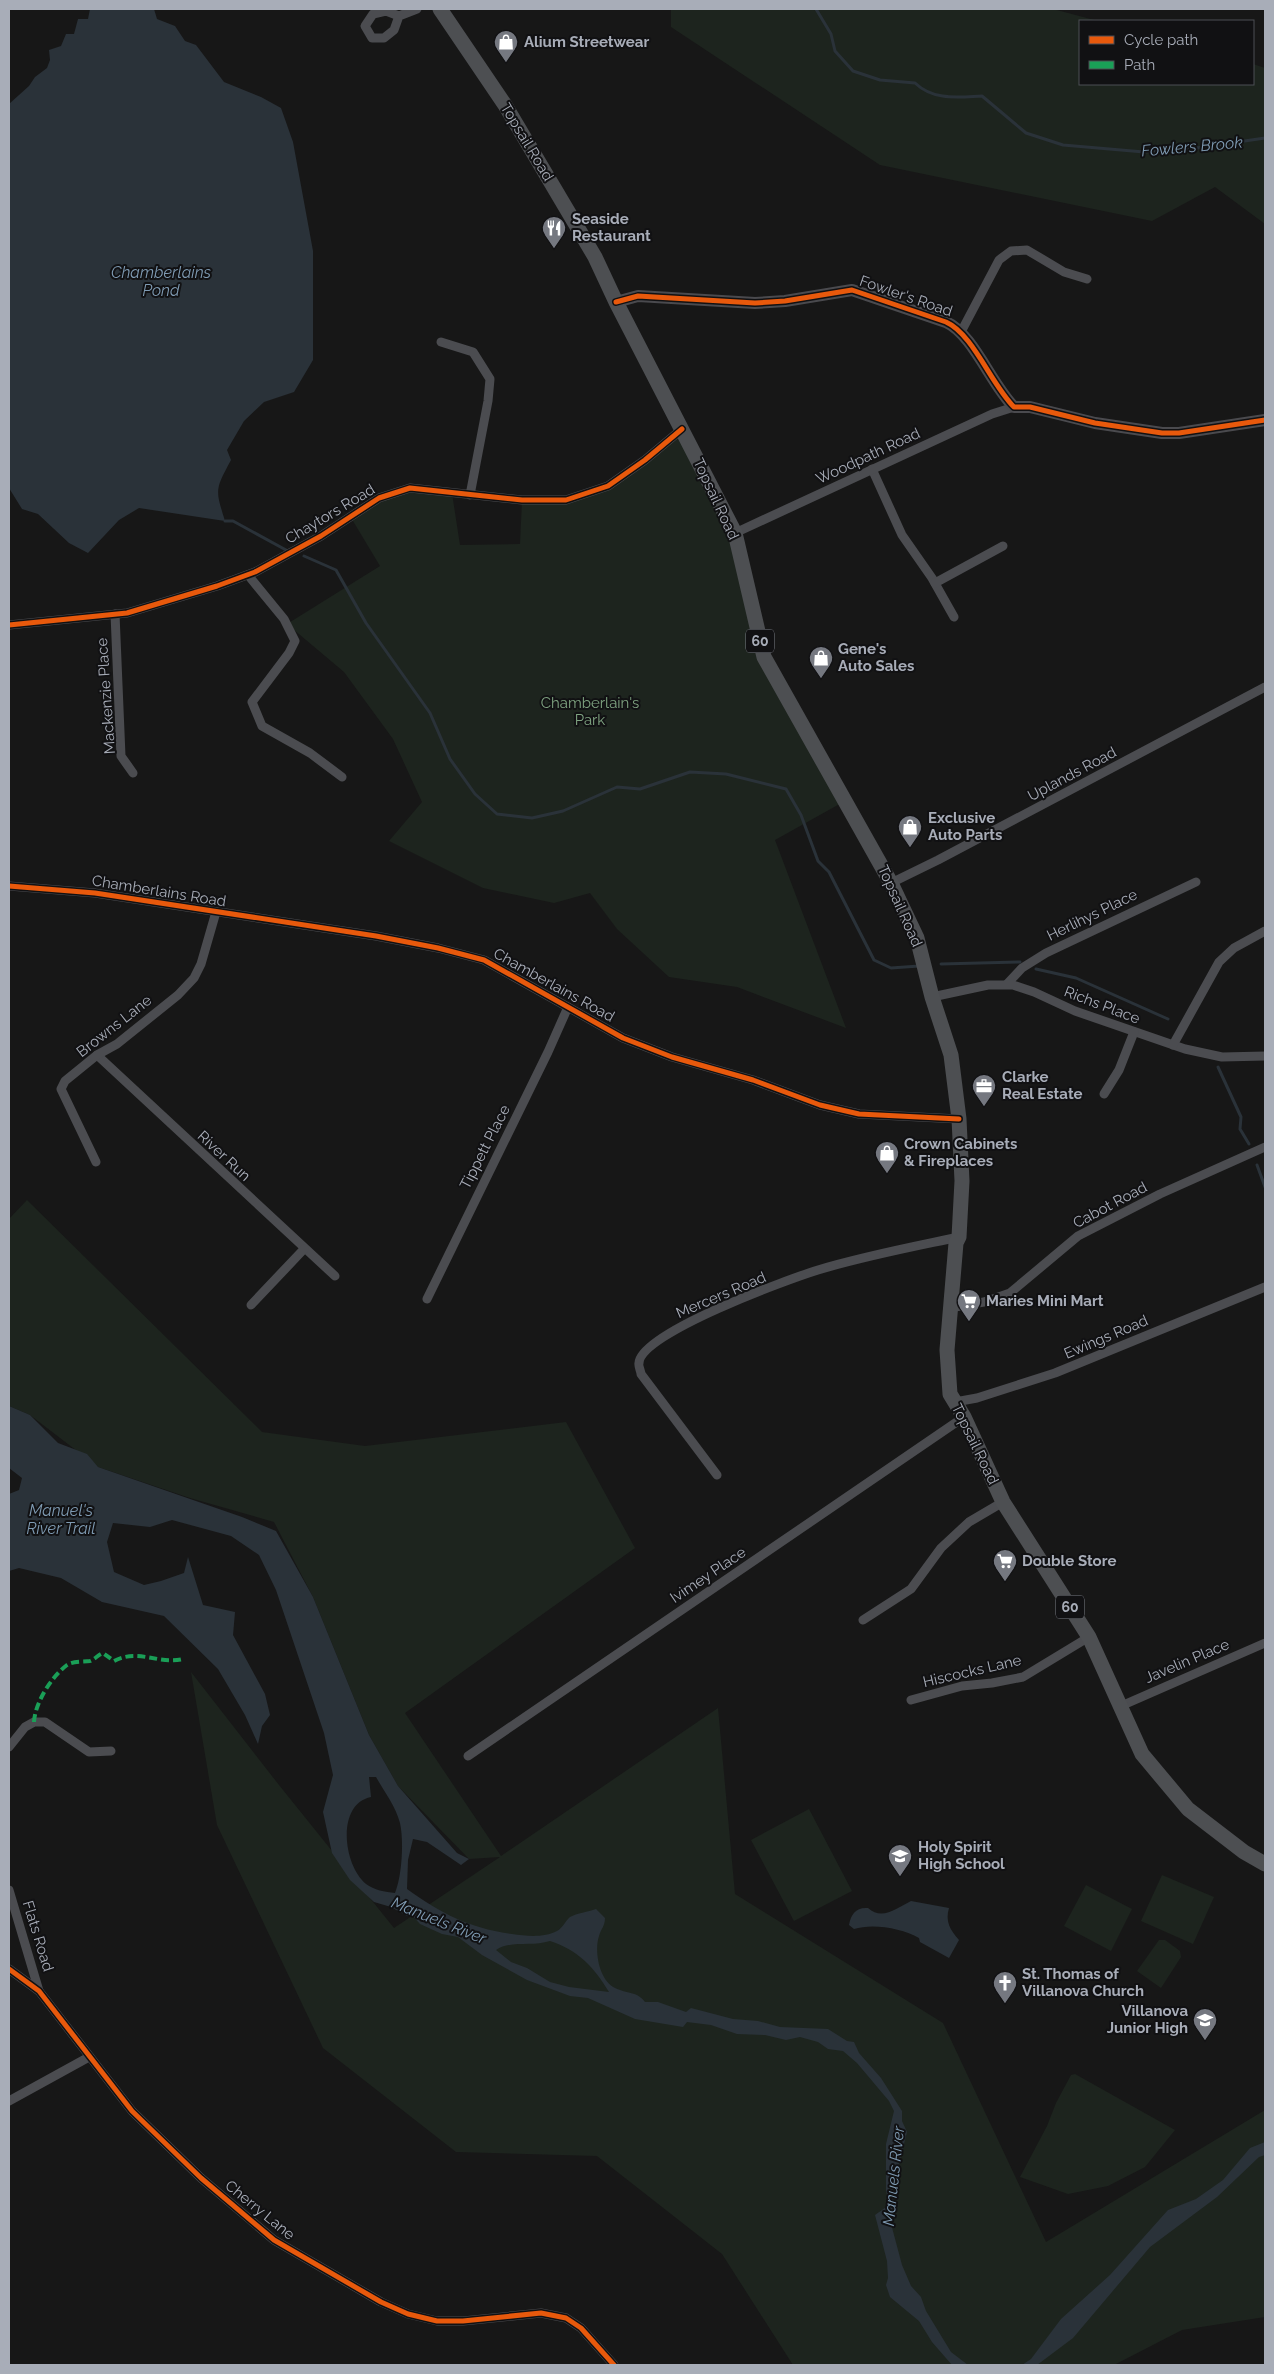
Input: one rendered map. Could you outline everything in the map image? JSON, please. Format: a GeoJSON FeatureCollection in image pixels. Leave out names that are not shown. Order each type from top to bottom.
{"type":"FeatureCollection","features":[{"type":"Feature","properties":{"kind":"main road","name":"Topsail Road"},"geometry":{"type":"LineString","coordinates":[[440,9],[505,105],[596,257],[616,302],[735,533],[764,658],[891,883],[917,938],[932,997],[951,1055],[959,1119],[962,1181],[959,1237],[956,1243],[949,1308],[947,1350],[950,1394],[964,1417],[1003,1502],[1089,1636],[1142,1754],[1188,1809],[1244,1852],[1265,1864]]}},
{"type":"Feature","properties":{"kind":"street"},"geometry":{"type":"LineString","coordinates":[[399,16],[417,9]]}},
{"type":"Feature","properties":{"kind":"street"},"geometry":{"type":"LineString","coordinates":[[961,332],[999,260],[1010,250],[1031,251],[1064,272],[1087,279]]}},
{"type":"Feature","properties":{"kind":"street","name":"Fowler's Road"},"geometry":{"type":"LineString","coordinates":[[616,302],[638,296],[755,303],[855,290],[946,322],[961,332],[1002,395],[1014,407]]}},
{"type":"Feature","properties":{"kind":"street"},"geometry":{"type":"LineString","coordinates":[[441,342],[474,352],[490,379],[488,401],[470,495]]}},
{"type":"Feature","properties":{"kind":"street"},"geometry":{"type":"LineString","coordinates":[[1014,407],[1030,407],[1095,423],[1162,433],[1180,433],[1265,420]]}},
{"type":"Feature","properties":{"kind":"street","name":"Woodpath Road"},"geometry":{"type":"LineString","coordinates":[[735,533],[992,414],[1014,407]]}},
{"type":"Feature","properties":{"kind":"street","name":"Chaytors Road"},"geometry":{"type":"LineString","coordinates":[[9,625],[127,613],[248,575],[321,536],[379,498],[410,488],[522,500],[566,500],[608,486],[645,460],[682,429]]}},
{"type":"Feature","properties":{"kind":"street"},"geometry":{"type":"LineString","coordinates":[[872,469],[902,535],[935,583],[954,617]]}},
{"type":"Feature","properties":{"kind":"street"},"geometry":{"type":"LineString","coordinates":[[935,583],[1003,546]]}},
{"type":"Feature","properties":{"kind":"street"},"geometry":{"type":"LineString","coordinates":[[248,575],[284,619],[295,641],[289,653],[252,702],[262,726],[310,754],[342,777]]}},
{"type":"Feature","properties":{"kind":"street","name":"Mackenzie Place"},"geometry":{"type":"LineString","coordinates":[[115,614],[121,756],[133,773]]}},
{"type":"Feature","properties":{"kind":"street","name":"Uplands Road"},"geometry":{"type":"LineString","coordinates":[[891,883],[1265,687]]}},
{"type":"Feature","properties":{"kind":"street","name":"Herlihys Place"},"geometry":{"type":"LineString","coordinates":[[1007,984],[1022,968],[1046,953],[1196,882]]}},
{"type":"Feature","properties":{"kind":"street","name":"Chamberlains Road"},"geometry":{"type":"LineString","coordinates":[[9,886],[95,893],[376,936],[484,960],[623,1038],[672,1057],[753,1080],[820,1105],[859,1114],[959,1119]]}},
{"type":"Feature","properties":{"kind":"street","name":"Browns Lane"},"geometry":{"type":"LineString","coordinates":[[96,1162],[61,1089],[65,1081],[97,1055],[117,1044],[178,995],[194,978],[216,912]]}},
{"type":"Feature","properties":{"kind":"street"},"geometry":{"type":"LineString","coordinates":[[1173,1046],[1219,962],[1234,948],[1265,931]]}},
{"type":"Feature","properties":{"kind":"street","name":"Richs Place"},"geometry":{"type":"LineString","coordinates":[[932,997],[988,985],[1007,984],[1034,992],[1066,1008],[1173,1046],[1222,1057],[1265,1056]]}},
{"type":"Feature","properties":{"kind":"street","name":"Tippett Place"},"geometry":{"type":"LineString","coordinates":[[427,1299],[548,1052],[568,1007]]}},
{"type":"Feature","properties":{"kind":"street"},"geometry":{"type":"LineString","coordinates":[[1104,1094],[1119,1070],[1134,1032]]}},
{"type":"Feature","properties":{"kind":"street","name":"River Run"},"geometry":{"type":"LineString","coordinates":[[97,1055],[335,1276]]}},
{"type":"Feature","properties":{"kind":"street","name":"Cabot Road"},"geometry":{"type":"LineString","coordinates":[[949,1308],[984,1302],[1010,1292],[1078,1236],[1160,1194],[1265,1147]]}},
{"type":"Feature","properties":{"kind":"street","name":"Mercers Road"},"geometry":{"type":"LineString","coordinates":[[716,1476],[642,1374],[638,1362],[642,1354],[680,1326],[704,1314],[818,1270],[959,1237]]}},
{"type":"Feature","properties":{"kind":"street"},"geometry":{"type":"LineString","coordinates":[[251,1305],[304,1249]]}},
{"type":"Feature","properties":{"kind":"street","name":"Ewings Road"},"geometry":{"type":"LineString","coordinates":[[955,1402],[977,1398],[1055,1373],[1265,1287]]}},
{"type":"Feature","properties":{"kind":"street","name":"Ivimey Place"},"geometry":{"type":"LineString","coordinates":[[468,1756],[964,1417]]}},
{"type":"Feature","properties":{"kind":"street"},"geometry":{"type":"LineString","coordinates":[[863,1620],[911,1589],[941,1548],[969,1522],[1003,1502]]}},
{"type":"Feature","properties":{"kind":"street","name":"Hiscocks Lane"},"geometry":{"type":"LineString","coordinates":[[911,1700],[962,1686],[1023,1677],[1089,1636]]}},
{"type":"Feature","properties":{"kind":"street","name":"Javelin Place"},"geometry":{"type":"LineString","coordinates":[[1120,1706],[1265,1643]]}},
{"type":"Feature","properties":{"kind":"street"},"geometry":{"type":"LineString","coordinates":[[9,1747],[25,1728],[34,1722],[45,1722],[89,1752],[111,1750]]}},
{"type":"Feature","properties":{"kind":"street","name":"Flats Road"},"geometry":{"type":"LineString","coordinates":[[9,1890],[40,1991]]}},
{"type":"Feature","properties":{"kind":"street","name":"Cherry Lane"},"geometry":{"type":"LineString","coordinates":[[9,1969],[40,1991],[132,2111],[202,2178],[274,2240],[381,2302],[408,2314],[437,2321],[463,2321],[540,2313],[566,2318],[581,2328],[614,2365]]}},
{"type":"Feature","properties":{"kind":"street"},"geometry":{"type":"LineString","coordinates":[[9,2100],[89,2057]]}},
{"type":"Feature","properties":{"kind":"green space"},"geometry":{"type":"Polygon","coordinates":[[[671,9],[1053,9],[1094,20],[1079,20],[1079,85],[1254,85],[1254,64],[1265,68],[1265,224],[1215,187],[1152,221],[880,165],[671,27],[671,9]]]}},
{"type":"Feature","properties":{"kind":"green space","name":"Chamberlain's Park"},"geometry":{"type":"Polygon","coordinates":[[[682,429],[735,533],[764,657],[845,801],[775,840],[846,1028],[737,987],[669,977],[617,929],[590,893],[554,903],[483,888],[389,841],[422,802],[393,739],[344,672],[287,624],[380,566],[350,516],[410,488],[452,493],[460,545],[520,544],[522,500],[566,500],[608,486],[682,429]]]}},
{"type":"Feature","properties":{"kind":"green space"},"geometry":{"type":"Polygon","coordinates":[[[27,1200],[262,1432],[365,1446],[566,1422],[635,1548],[405,1713],[501,1856],[718,1708],[735,1894],[943,2023],[1046,2242],[1265,2110],[1265,2317],[1182,2330],[1114,2365],[793,2365],[722,2254],[597,2156],[456,2152],[323,2048],[217,1825],[191,1672],[394,1928],[500,1857],[469,1859],[398,1786],[369,1735],[313,1597],[274,1522],[190,1498],[98,1467],[30,1415],[9,1406],[9,1219],[27,1200]]]}},
{"type":"Feature","properties":{"kind":"green space"},"geometry":{"type":"Polygon","coordinates":[[[809,1809],[852,1891],[794,1921],[751,1840],[809,1809]]]}},
{"type":"Feature","properties":{"kind":"green space"},"geometry":{"type":"Polygon","coordinates":[[[1162,1875],[1214,1897],[1193,1944],[1141,1921],[1162,1875]]]}},
{"type":"Feature","properties":{"kind":"green space"},"geometry":{"type":"Polygon","coordinates":[[[1086,1885],[1132,1909],[1111,1951],[1064,1926],[1086,1885]]]}},
{"type":"Feature","properties":{"kind":"green space"},"geometry":{"type":"Polygon","coordinates":[[[1159,1940],[1165,1940],[1180,1951],[1181,1957],[1161,1988],[1137,1971],[1159,1940]]]}},
{"type":"Feature","properties":{"kind":"green space"},"geometry":{"type":"Polygon","coordinates":[[[1075,2074],[1175,2130],[1145,2167],[1108,2186],[1068,2194],[1020,2177],[1047,2126],[1056,2103],[1071,2075],[1075,2074]]]}},
{"type":"Feature","properties":{"kind":"water","name":"Chamberlains Pond"},"geometry":{"type":"Polygon","coordinates":[[[90,9],[154,9],[157,19],[175,26],[185,41],[196,45],[224,82],[261,97],[281,108],[293,142],[313,251],[313,360],[294,392],[264,402],[244,421],[227,450],[231,460],[218,490],[219,502],[225,521],[139,508],[119,520],[88,553],[69,543],[38,514],[22,509],[9,488],[9,104],[29,86],[35,77],[47,68],[50,60],[49,50],[61,46],[66,34],[74,34],[78,19],[88,19],[90,9]]]}},
{"type":"Feature","properties":{"kind":"water","name":"Manuel's River Trail"},"geometry":{"type":"Polygon","coordinates":[[[9,1406],[30,1415],[58,1443],[87,1454],[98,1467],[242,1517],[276,1531],[313,1597],[369,1735],[398,1786],[457,1853],[469,1859],[461,1865],[427,1842],[413,1839],[408,1860],[407,1889],[420,1898],[444,1913],[469,1924],[529,1936],[541,1936],[557,1931],[570,1917],[596,1909],[605,1918],[597,1949],[599,1965],[605,1979],[615,1988],[635,1994],[645,2002],[658,2002],[686,2012],[691,2008],[733,2019],[758,2021],[780,2027],[828,2029],[847,2041],[854,2042],[859,2053],[881,2078],[902,2111],[902,2121],[907,2132],[893,2187],[894,2209],[890,2220],[902,2265],[911,2286],[921,2297],[926,2311],[951,2352],[968,2365],[952,2365],[932,2342],[919,2321],[890,2297],[886,2285],[888,2278],[887,2261],[875,2215],[889,2205],[886,2190],[886,2144],[894,2111],[889,2101],[857,2063],[843,2051],[828,2049],[818,2042],[800,2037],[786,2040],[765,2035],[737,2034],[711,2025],[687,2022],[683,2027],[635,2019],[588,1998],[570,1996],[527,1980],[482,1955],[458,1937],[442,1934],[420,1924],[412,1915],[407,1916],[391,1907],[374,1902],[350,1880],[332,1853],[323,1812],[333,1775],[324,1733],[276,1590],[259,1555],[231,1536],[172,1520],[150,1527],[113,1523],[107,1542],[114,1572],[144,1585],[184,1573],[188,1557],[203,1605],[235,1612],[233,1635],[265,1694],[270,1715],[262,1726],[258,1744],[245,1715],[218,1669],[164,1616],[102,1602],[61,1578],[19,1568],[9,1571],[9,1494],[19,1490],[22,1478],[9,1468],[9,1406]],[[369,1777],[371,1797],[360,1802],[352,1811],[348,1823],[348,1850],[358,1875],[366,1884],[372,1888],[395,1893],[402,1858],[400,1823],[393,1805],[376,1777],[369,1777]],[[550,1941],[536,1944],[508,1945],[496,1950],[511,1962],[527,1968],[550,1982],[569,1987],[609,1992],[584,1960],[569,1949],[550,1941]]]}},
{"type":"Feature","properties":{"kind":"water"},"geometry":{"type":"Polygon","coordinates":[[[911,1901],[949,1908],[949,1925],[959,1940],[949,1958],[920,1942],[919,1938],[912,1934],[869,1926],[854,1929],[849,1925],[851,1918],[857,1910],[868,1908],[873,1912],[890,1912],[911,1901]]]}},
{"type":"Feature","properties":{"kind":"water"},"geometry":{"type":"Polygon","coordinates":[[[1265,2142],[1265,2155],[1259,2157],[1217,2197],[1150,2247],[1073,2338],[1037,2365],[1022,2365],[1031,2359],[1061,2319],[1110,2275],[1168,2210],[1196,2199],[1223,2180],[1250,2148],[1265,2142]]]}},
{"type":"Feature","properties":{"kind":"waterway","name":"Fowlers Brook"},"geometry":{"type":"LineString","coordinates":[[816,9],[831,34],[835,51],[853,71],[880,80],[915,83],[930,93],[947,97],[982,96],[1026,133],[1063,145],[1144,152],[1190,149],[1265,138]]}},
{"type":"Feature","properties":{"kind":"waterway"},"geometry":{"type":"LineString","coordinates":[[225,521],[233,521],[286,550]]}},
{"type":"Feature","properties":{"kind":"waterway"},"geometry":{"type":"LineString","coordinates":[[304,556],[336,570],[366,623],[430,713],[450,759],[475,794],[497,814],[532,818],[563,811],[617,787],[640,789],[690,772],[726,774],[786,789],[801,815],[818,861],[829,872],[874,960],[891,968],[919,966]]}},
{"type":"Feature","properties":{"kind":"waterway"},"geometry":{"type":"LineString","coordinates":[[941,964],[1020,962]]}},
{"type":"Feature","properties":{"kind":"waterway"},"geometry":{"type":"LineString","coordinates":[[1036,969],[1076,978],[1168,1019]]}},
{"type":"Feature","properties":{"kind":"waterway"},"geometry":{"type":"LineString","coordinates":[[1218,1067],[1241,1117],[1240,1129],[1249,1144]]}},
{"type":"Feature","properties":{"kind":"waterway"},"geometry":{"type":"LineString","coordinates":[[1257,1165],[1265,1187]]}},
{"type":"Feature","properties":{"kind":"marked path"},"geometry":{"type":"LineString","coordinates":[[34,1722],[37,1707],[45,1691],[55,1676],[69,1664],[90,1661],[103,1653],[114,1661],[132,1656],[165,1660],[183,1659]]}},
{"type":"Feature","properties":{"kind":"cycle path"},"geometry":{"type":"LineString","coordinates":[[616,302],[638,296],[755,303],[785,301],[852,290],[946,322],[956,328],[965,337],[997,386],[1014,407],[1030,407],[1095,423],[1162,433],[1179,433],[1265,420]]}},
{"type":"Feature","properties":{"kind":"cycle path"},"geometry":{"type":"LineString","coordinates":[[9,625],[127,613],[217,586],[255,572],[321,536],[379,498],[410,488],[522,500],[566,500],[608,486],[645,460],[682,429]]}},
{"type":"Feature","properties":{"kind":"cycle path"},"geometry":{"type":"LineString","coordinates":[[9,886],[95,893],[376,936],[438,948],[484,960],[623,1038],[672,1057],[753,1080],[820,1105],[859,1114],[959,1119]]}},
{"type":"Feature","properties":{"kind":"cycle path"},"geometry":{"type":"LineString","coordinates":[[9,1969],[39,1991],[132,2111],[201,2178],[274,2240],[381,2302],[408,2314],[437,2321],[463,2321],[541,2313],[566,2318],[581,2328],[614,2365]]}},
{"type":"Feature","properties":{"kind":"place","name":"Alium Streetwear"},"geometry":{"type":"Point","coordinates":[506,63]}},
{"type":"Feature","properties":{"kind":"place","name":"Seaside Restaurant"},"geometry":{"type":"Point","coordinates":[554,249]}},
{"type":"Feature","properties":{"kind":"place","name":"Gene's Auto Sales"},"geometry":{"type":"Point","coordinates":[821,679]}},
{"type":"Feature","properties":{"kind":"place","name":"Exclusive Auto Parts"},"geometry":{"type":"Point","coordinates":[910,848]}},
{"type":"Feature","properties":{"kind":"place","name":"Clarke Real Estate"},"geometry":{"type":"Point","coordinates":[984,1107]}},
{"type":"Feature","properties":{"kind":"place","name":"Crown Cabinets & Fireplaces"},"geometry":{"type":"Point","coordinates":[887,1174]}},
{"type":"Feature","properties":{"kind":"place","name":"Maries Mini Mart"},"geometry":{"type":"Point","coordinates":[969,1322]}},
{"type":"Feature","properties":{"kind":"place","name":"Double Store"},"geometry":{"type":"Point","coordinates":[1005,1582]}},
{"type":"Feature","properties":{"kind":"place","name":"Holy Spirit High School"},"geometry":{"type":"Point","coordinates":[900,1877]}},
{"type":"Feature","properties":{"kind":"place","name":"St. Thomas of Villanova Church"},"geometry":{"type":"Point","coordinates":[1005,2004]}},
{"type":"Feature","properties":{"kind":"place","name":"Villanova Junior High"},"geometry":{"type":"Point","coordinates":[1205,2041]}},
{"type":"Feature","properties":{"kind":"water label","name":"Manuels River"},"geometry":{"type":"Point","coordinates":[439,1920]}},
{"type":"Feature","properties":{"kind":"water label","name":"Manuels River"},"geometry":{"type":"Point","coordinates":[893,2176]}}]}
